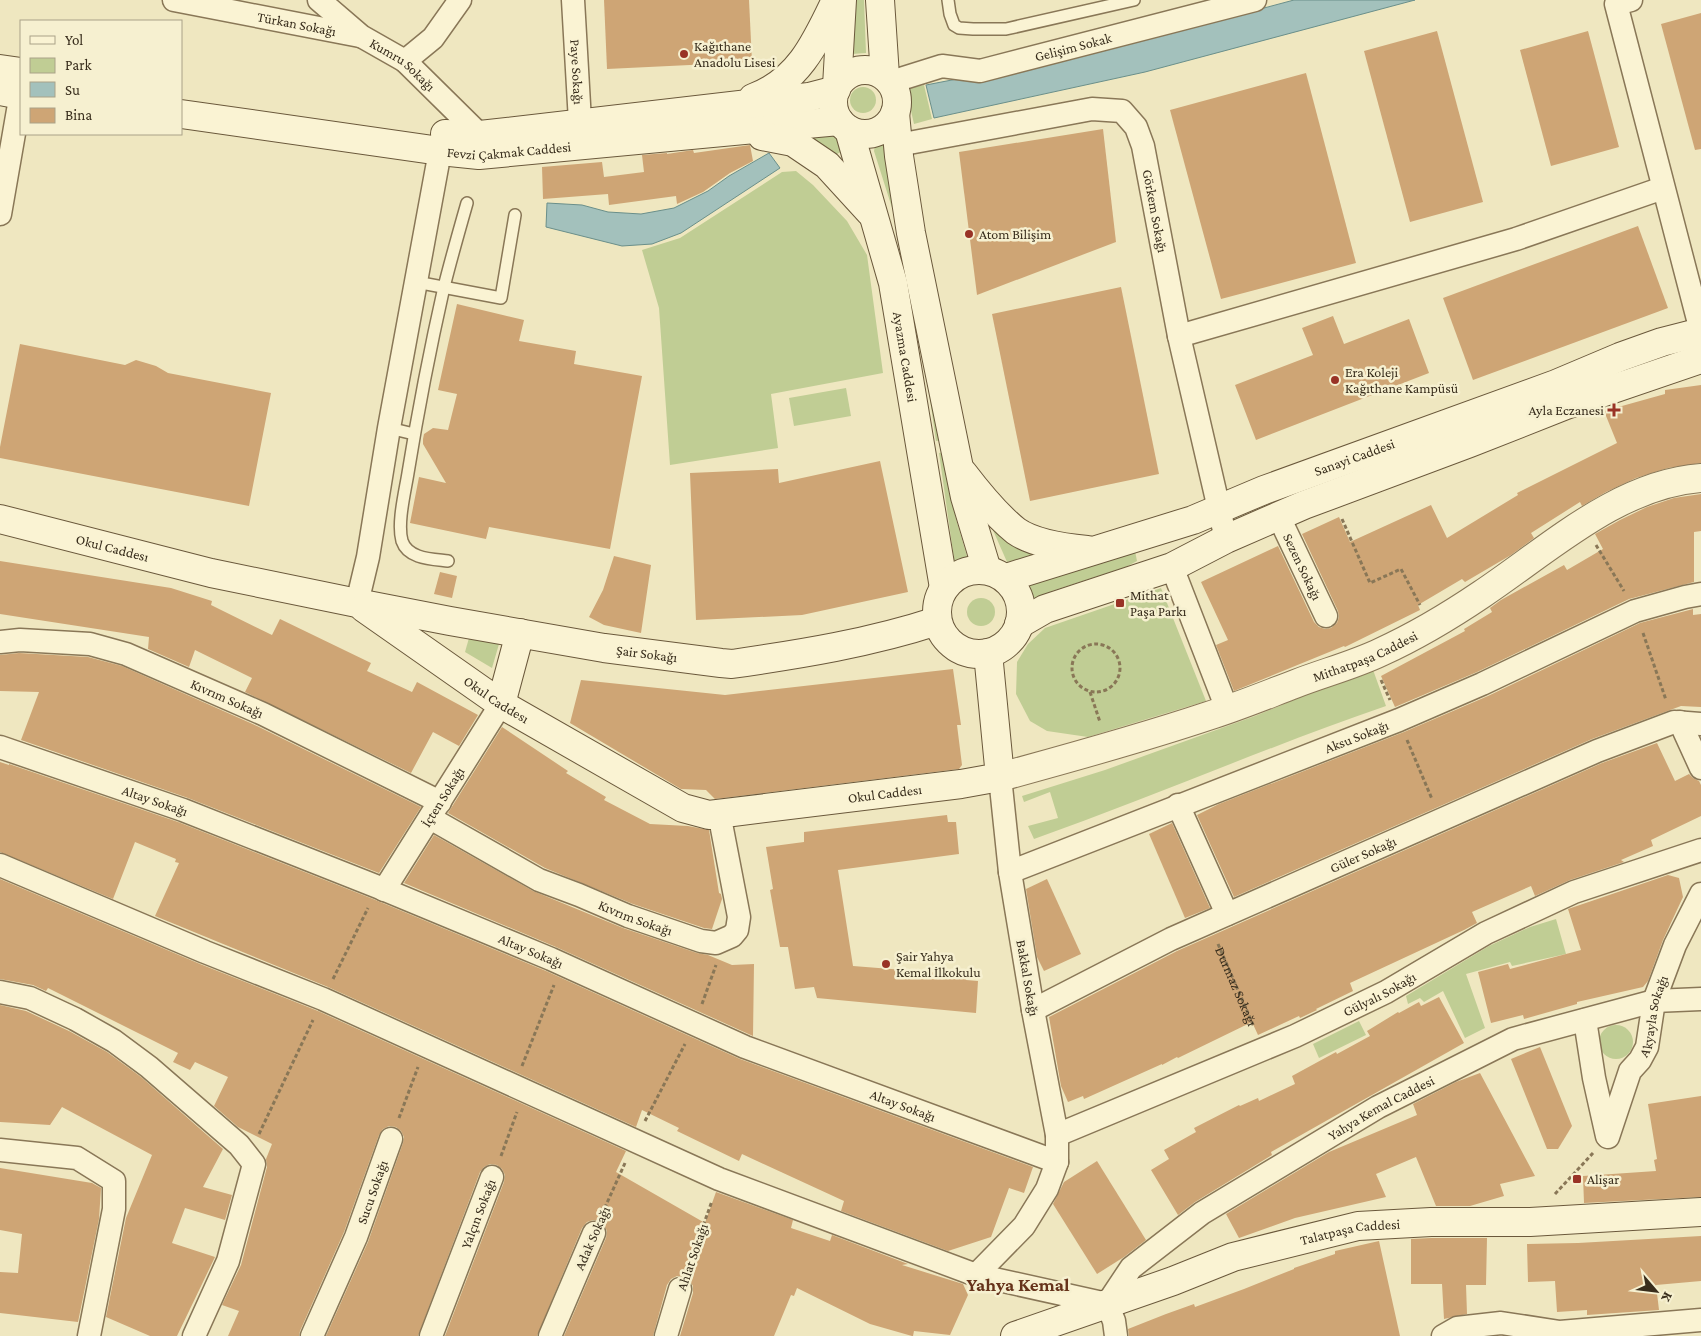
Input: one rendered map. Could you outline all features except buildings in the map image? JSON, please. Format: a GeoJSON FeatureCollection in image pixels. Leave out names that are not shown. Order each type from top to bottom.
{"type":"FeatureCollection","features":[{"type":"Feature","properties":{"kind":"main road"},"geometry":{"type":"LineString","coordinates":[[733,118],[764,94],[783,83],[804,61],[836,0]]}},
{"type":"Feature","properties":{"kind":"main road"},"geometry":{"type":"LineString","coordinates":[[836,88],[842,0]]}},
{"type":"Feature","properties":{"kind":"main road","name":"Ayazma Caddesi"},"geometry":{"type":"LineString","coordinates":[[880,0],[888,79],[897,97],[895,113],[898,145],[911,233],[965,498],[996,574]]}},
{"type":"Feature","properties":{"kind":"main road"},"geometry":{"type":"LineString","coordinates":[[0,69],[20,72]]}},
{"type":"Feature","properties":{"kind":"main road"},"geometry":{"type":"LineString","coordinates":[[888,79],[875,71],[853,72],[844,77],[836,88],[833,95],[833,104],[836,117],[844,126],[859,134],[870,134],[881,130],[895,113]]}},
{"type":"Feature","properties":{"kind":"main road","name":"Fevzi Çakmak Caddesi"},"geometry":{"type":"LineString","coordinates":[[182,95],[442,142],[480,155],[581,135],[733,118],[836,88]]}},
{"type":"Feature","properties":{"kind":"main road"},"geometry":{"type":"LineString","coordinates":[[0,91],[20,94]]}},
{"type":"Feature","properties":{"kind":"main road","name":"Fevzi Çakmak Caddesi"},"geometry":{"type":"LineString","coordinates":[[182,114],[442,142],[480,135],[581,135]]}},
{"type":"Feature","properties":{"kind":"main road","name":"Fevzi Çakmak Caddesi"},"geometry":{"type":"LineString","coordinates":[[733,118],[844,126]]}},
{"type":"Feature","properties":{"kind":"main road"},"geometry":{"type":"LineString","coordinates":[[733,118],[793,142],[827,165],[875,218]]}},
{"type":"Feature","properties":{"kind":"main road","name":"Ayazma Caddesi"},"geometry":{"type":"LineString","coordinates":[[844,126],[875,218],[893,283],[922,447],[944,588]]}},
{"type":"Feature","properties":{"kind":"main road","name":"Sanayi Caddesi"},"geometry":{"type":"LineString","coordinates":[[996,574],[1093,551],[1193,520],[1264,490],[1556,384],[1620,357],[1701,331]]}},
{"type":"Feature","properties":{"kind":"main road","name":"Sanayi Caddesi"},"geometry":{"type":"LineString","coordinates":[[1019,624],[1045,609],[1172,566],[1226,539],[1331,494],[1470,443],[1566,405],[1701,359]]}},
{"type":"Feature","properties":{"kind":"main road"},"geometry":{"type":"LineString","coordinates":[[959,468],[981,495],[1017,532],[1041,542],[1066,548],[1093,551]]}},
{"type":"Feature","properties":{"kind":"main road","name":"Mithatpaşa Caddesi"},"geometry":{"type":"LineString","coordinates":[[1000,777],[1109,747],[1227,709],[1370,657],[1431,625],[1481,595],[1583,523],[1618,504],[1641,492],[1664,485],[1701,478]]}},
{"type":"Feature","properties":{"kind":"main road","name":"Okul Caddesı"},"geometry":{"type":"LineString","coordinates":[[0,519],[211,573],[357,603],[501,704],[683,808],[709,815],[961,784],[1000,777]]}},
{"type":"Feature","properties":{"kind":"main road"},"geometry":{"type":"LineString","coordinates":[[972,569],[996,574],[1014,588],[1020,599],[1022,612],[1013,638],[1002,648],[988,653],[977,654],[956,648],[941,632],[936,610],[938,598],[952,579],[961,573],[972,569]]}},
{"type":"Feature","properties":{"kind":"main road","name":"Şair Sokağı"},"geometry":{"type":"LineString","coordinates":[[357,603],[604,648],[732,664],[815,652],[902,633],[938,622]]}},
{"type":"Feature","properties":{"kind":"main road"},"geometry":{"type":"LineString","coordinates":[[501,704],[520,633]]}},
{"type":"Feature","properties":{"kind":"main road","name":"Bakkal Sokağı"},"geometry":{"type":"LineString","coordinates":[[988,653],[1000,777]]}},
{"type":"Feature","properties":{"kind":"main road","name":"Talatpaşa Caddesi"},"geometry":{"type":"LineString","coordinates":[[1015,1336],[1173,1281],[1233,1257],[1358,1226],[1431,1222],[1530,1222],[1701,1212]]}},
{"type":"Feature","properties":{"kind":"street","name":"Türkan Sokağı"},"geometry":{"type":"LineString","coordinates":[[174,0],[361,36]]}},
{"type":"Feature","properties":{"kind":"street","name":"Kumru Sokağı"},"geometry":{"type":"LineString","coordinates":[[319,0],[361,36],[406,61],[480,135]]}},
{"type":"Feature","properties":{"kind":"street"},"geometry":{"type":"LineString","coordinates":[[406,61],[433,38],[460,0]]}},
{"type":"Feature","properties":{"kind":"street","name":"Paye Sokağı"},"geometry":{"type":"LineString","coordinates":[[573,0],[581,135]]}},
{"type":"Feature","properties":{"kind":"street","name":"Gelişim Sokak"},"geometry":{"type":"LineString","coordinates":[[888,79],[942,66],[980,71],[1255,0]]}},
{"type":"Feature","properties":{"kind":"street"},"geometry":{"type":"LineString","coordinates":[[1631,0],[1616,4],[1663,188],[1697,295],[1701,331]]}},
{"type":"Feature","properties":{"kind":"street"},"geometry":{"type":"LineString","coordinates":[[0,214],[20,100]]}},
{"type":"Feature","properties":{"kind":"street","name":"Görkem Sokağı"},"geometry":{"type":"LineString","coordinates":[[898,145],[1092,109],[1122,110],[1136,127],[1143,146],[1179,336],[1226,539]]}},
{"type":"Feature","properties":{"kind":"street"},"geometry":{"type":"LineString","coordinates":[[357,603],[368,558],[389,428],[442,142]]}},
{"type":"Feature","properties":{"kind":"street"},"geometry":{"type":"LineString","coordinates":[[1179,336],[1516,239],[1663,188]]}},
{"type":"Feature","properties":{"kind":"street","name":"Sezen Sokağı"},"geometry":{"type":"LineString","coordinates":[[1279,516],[1326,616]]}},
{"type":"Feature","properties":{"kind":"street"},"geometry":{"type":"LineString","coordinates":[[1172,566],[1227,709]]}},
{"type":"Feature","properties":{"kind":"street","name":"Aksu Sokağı"},"geometry":{"type":"LineString","coordinates":[[1010,872],[1407,716],[1482,684],[1635,611],[1701,594]]}},
{"type":"Feature","properties":{"kind":"street","name":"Kıvrım Sokağı"},"geometry":{"type":"LineString","coordinates":[[0,642],[20,640],[81,644],[126,654],[263,714],[435,810],[539,880],[628,916],[700,941],[716,943],[725,941]]}},
{"type":"Feature","properties":{"kind":"street","name":"İçten Sokağı"},"geometry":{"type":"LineString","coordinates":[[381,888],[435,810],[501,704]]}},
{"type":"Feature","properties":{"kind":"street","name":"Güler Sokağı"},"geometry":{"type":"LineString","coordinates":[[1033,1010],[1171,939],[1597,751],[1674,722],[1690,723]]}},
{"type":"Feature","properties":{"kind":"street"},"geometry":{"type":"LineString","coordinates":[[1690,723],[1701,768]]}},
{"type":"Feature","properties":{"kind":"street","name":"Altay Sokağı"},"geometry":{"type":"LineString","coordinates":[[0,747],[183,810],[381,888],[562,964],[745,1048],[1057,1162]]}},
{"type":"Feature","properties":{"kind":"street","name":"Bakkal Sokağı"},"geometry":{"type":"LineString","coordinates":[[976,1275],[1024,1226],[1047,1189],[1057,1162],[1057,1135],[1033,1010],[1010,872],[1000,777]]}},
{"type":"Feature","properties":{"kind":"street"},"geometry":{"type":"LineString","coordinates":[[1178,806],[1218,918]]}},
{"type":"Feature","properties":{"kind":"street"},"geometry":{"type":"LineString","coordinates":[[719,814],[739,917],[737,930],[725,941]]}},
{"type":"Feature","properties":{"kind":"street","name":"Gülyalı Sokağı"},"geometry":{"type":"LineString","coordinates":[[1057,1135],[1295,1036],[1386,992],[1486,933],[1574,892],[1701,850]]}},
{"type":"Feature","properties":{"kind":"street"},"geometry":{"type":"LineString","coordinates":[[0,865],[205,952],[323,999],[719,1179],[976,1275],[1106,1304],[1114,1321],[1116,1336]]}},
{"type":"Feature","properties":{"kind":"street","name":"Akyayla Sokağı"},"geometry":{"type":"LineString","coordinates":[[1608,1137],[1630,1071],[1640,1060],[1647,1047],[1654,1001],[1675,945],[1701,894]]}},
{"type":"Feature","properties":{"kind":"street"},"geometry":{"type":"LineString","coordinates":[[0,992],[30,998],[75,1019],[114,1041],[149,1067],[240,1145],[254,1164],[228,1261],[194,1336]]}},
{"type":"Feature","properties":{"kind":"street","name":"Yahya Kemal Caddesi"},"geometry":{"type":"LineString","coordinates":[[1106,1304],[1131,1268],[1202,1213],[1378,1107],[1513,1040],[1654,1001],[1701,999]]}},
{"type":"Feature","properties":{"kind":"street"},"geometry":{"type":"LineString","coordinates":[[1585,1020],[1594,1078],[1608,1137]]}},
{"type":"Feature","properties":{"kind":"street","name":"Sucu Sokağı"},"geometry":{"type":"LineString","coordinates":[[312,1336],[356,1238],[391,1139]]}},
{"type":"Feature","properties":{"kind":"street"},"geometry":{"type":"LineString","coordinates":[[0,1150],[77,1158],[114,1181],[114,1210],[89,1336]]}},
{"type":"Feature","properties":{"kind":"street","name":"Yalçın Sokağı"},"geometry":{"type":"LineString","coordinates":[[431,1336],[492,1177]]}},
{"type":"Feature","properties":{"kind":"street","name":"Adak Sokağı"},"geometry":{"type":"LineString","coordinates":[[550,1336],[594,1233]]}},
{"type":"Feature","properties":{"kind":"street","name":"Ahlat Sokağı"},"geometry":{"type":"LineString","coordinates":[[666,1336],[680,1289]]}},
{"type":"Feature","properties":{"kind":"street"},"geometry":{"type":"LineString","coordinates":[[1443,1336],[1457,1328],[1501,1323],[1560,1332],[1701,1320]]}},
{"type":"Feature","properties":{"kind":"lane"},"geometry":{"type":"LineString","coordinates":[[948,0],[954,25],[960,28],[1006,29],[1134,0]]}},
{"type":"Feature","properties":{"kind":"lane"},"geometry":{"type":"LineString","coordinates":[[448,562],[414,555],[407,550],[402,542],[402,516],[414,434],[444,287],[467,203]]}},
{"type":"Feature","properties":{"kind":"lane"},"geometry":{"type":"LineString","coordinates":[[416,282],[501,298],[515,215]]}},
{"type":"Feature","properties":{"kind":"lane"},"geometry":{"type":"LineString","coordinates":[[389,428],[414,434]]}},
{"type":"Feature","properties":{"kind":"path"},"geometry":{"type":"LineString","coordinates":[[1331,494],[1370,583],[1401,569],[1431,625]]}},
{"type":"Feature","properties":{"kind":"path"},"geometry":{"type":"LineString","coordinates":[[1091,644],[1108,646],[1114,652],[1120,666],[1120,674],[1117,681],[1106,691],[1090,692],[1076,684],[1072,676],[1072,660],[1083,647],[1091,644]]}},
{"type":"Feature","properties":{"kind":"path"},"geometry":{"type":"LineString","coordinates":[[1090,692],[1109,747]]}},
{"type":"Feature","properties":{"kind":"path"},"geometry":{"type":"LineString","coordinates":[[248,1156],[323,999],[381,888]]}},
{"type":"Feature","properties":{"kind":"path","name":"Durmaz Sokağı"},"geometry":{"type":"LineString","coordinates":[[1218,918],[1264,1050]]}},
{"type":"Feature","properties":{"kind":"path","name":"Adak Sokağı"},"geometry":{"type":"LineString","coordinates":[[594,1233],[636,1140],[694,1026],[725,941]]}},
{"type":"Feature","properties":{"kind":"path","name":"Yalçın Sokağı"},"geometry":{"type":"LineString","coordinates":[[492,1177],[562,964]]}},
{"type":"Feature","properties":{"kind":"path"},"geometry":{"type":"LineString","coordinates":[[391,1139],[426,1045]]}},
{"type":"Feature","properties":{"kind":"path"},"geometry":{"type":"LineString","coordinates":[[1530,1222],[1608,1137]]}},
{"type":"Feature","properties":{"kind":"path","name":"Ahlat Sokağı"},"geometry":{"type":"LineString","coordinates":[[680,1289],[719,1179]]}},
{"type":"Feature","properties":{"kind":"green space"},"geometry":{"type":"Polygon","coordinates":[[[854,0],[864,0],[866,53],[852,54],[854,0]]]}},
{"type":"Feature","properties":{"kind":"green space"},"geometry":{"type":"Polygon","coordinates":[[[924,85],[932,119],[914,124],[906,89],[924,85]]]}},
{"type":"Feature","properties":{"kind":"green space"},"geometry":{"type":"Polygon","coordinates":[[[863,87],[872,91],[876,100],[872,109],[863,113],[854,109],[850,100],[854,91],[863,87]]]}},
{"type":"Feature","properties":{"kind":"green space"},"geometry":{"type":"Polygon","coordinates":[[[833,132],[842,151],[834,156],[806,134],[833,132]]]}},
{"type":"Feature","properties":{"kind":"green space"},"geometry":{"type":"Polygon","coordinates":[[[882,142],[886,143],[943,440],[936,441],[922,344],[893,211],[874,151],[875,146],[882,142]]]}},
{"type":"Feature","properties":{"kind":"green space"},"geometry":{"type":"Polygon","coordinates":[[[796,171],[813,185],[847,221],[867,255],[883,373],[771,394],[778,448],[670,465],[659,308],[642,250],[680,238],[782,172],[796,171]]]}},
{"type":"Feature","properties":{"kind":"green space"},"geometry":{"type":"Polygon","coordinates":[[[846,388],[851,416],[794,426],[789,398],[846,388]]]}},
{"type":"Feature","properties":{"kind":"green space"},"geometry":{"type":"Polygon","coordinates":[[[944,452],[956,519],[969,563],[955,566],[939,453],[944,452]]]}},
{"type":"Feature","properties":{"kind":"green space"},"geometry":{"type":"Polygon","coordinates":[[[985,512],[1043,553],[1007,562],[985,512]]]}},
{"type":"Feature","properties":{"kind":"green space"},"geometry":{"type":"Polygon","coordinates":[[[1135,551],[1137,561],[1126,567],[1052,591],[1028,605],[1019,585],[1135,551]]]}},
{"type":"Feature","properties":{"kind":"green space"},"geometry":{"type":"Polygon","coordinates":[[[1161,588],[1206,701],[1088,737],[1047,731],[1030,721],[1016,694],[1017,662],[1028,644],[1045,628],[1161,588]]]}},
{"type":"Feature","properties":{"kind":"green space"},"geometry":{"type":"Polygon","coordinates":[[[981,598],[991,602],[995,612],[991,622],[981,626],[971,622],[967,612],[971,602],[981,598]]]}},
{"type":"Feature","properties":{"kind":"green space"},"geometry":{"type":"Polygon","coordinates":[[[469,638],[499,644],[492,668],[465,652],[469,638]]]}},
{"type":"Feature","properties":{"kind":"green space"},"geometry":{"type":"Polygon","coordinates":[[[1372,667],[1386,706],[1297,738],[1034,839],[1028,826],[1058,818],[1050,792],[1024,802],[1022,796],[1105,770],[1255,716],[1372,667]]]}},
{"type":"Feature","properties":{"kind":"green space"},"geometry":{"type":"Polygon","coordinates":[[[1556,919],[1566,954],[1512,966],[1510,962],[1466,974],[1485,1028],[1465,1038],[1443,991],[1424,1002],[1420,998],[1408,1004],[1406,996],[1489,946],[1530,927],[1556,919]]]}},
{"type":"Feature","properties":{"kind":"green space"},"geometry":{"type":"Polygon","coordinates":[[[1359,1021],[1366,1035],[1319,1058],[1313,1044],[1359,1021]]]}},
{"type":"Feature","properties":{"kind":"green space"},"geometry":{"type":"Polygon","coordinates":[[[1616,1025],[1623,1026],[1628,1030],[1632,1035],[1632,1049],[1628,1054],[1623,1058],[1616,1059],[1609,1058],[1604,1054],[1600,1049],[1599,1042],[1600,1035],[1604,1030],[1609,1026],[1616,1025]]]}},
{"type":"Feature","properties":{"kind":"water"},"geometry":{"type":"Polygon","coordinates":[[[1294,0],[1415,0],[1145,72],[934,118],[926,85],[1055,60],[1163,35],[1294,0]]]}},
{"type":"Feature","properties":{"kind":"water"},"geometry":{"type":"Polygon","coordinates":[[[769,153],[780,168],[681,233],[652,244],[622,246],[546,227],[547,203],[582,205],[608,212],[641,214],[674,208],[708,191],[729,176],[769,153]]]}},
{"type":"Feature","properties":{"kind":"place","name":"Kağıthane Anadolu Lisesi"},"geometry":{"type":"Point","coordinates":[684,54]}},
{"type":"Feature","properties":{"kind":"place","name":"Atom Bilişim"},"geometry":{"type":"Point","coordinates":[969,234]}},
{"type":"Feature","properties":{"kind":"place","name":"Era Koleji Kağıthane Kampüsü"},"geometry":{"type":"Point","coordinates":[1335,380]}},
{"type":"Feature","properties":{"kind":"place","name":"Ayla Eczanesi"},"geometry":{"type":"Point","coordinates":[1614,410]}},
{"type":"Feature","properties":{"kind":"place","name":"Mithat Paşa Parkı"},"geometry":{"type":"Point","coordinates":[1120,603]}},
{"type":"Feature","properties":{"kind":"place","name":"Şair Yahya Kemal İlkokulu"},"geometry":{"type":"Point","coordinates":[886,964]}},
{"type":"Feature","properties":{"kind":"place","name":"Alişar"},"geometry":{"type":"Point","coordinates":[1577,1179]}},
{"type":"Feature","properties":{"kind":"district","name":"Yahya Kemal"},"geometry":{"type":"Point","coordinates":[1018,1284]}}]}
